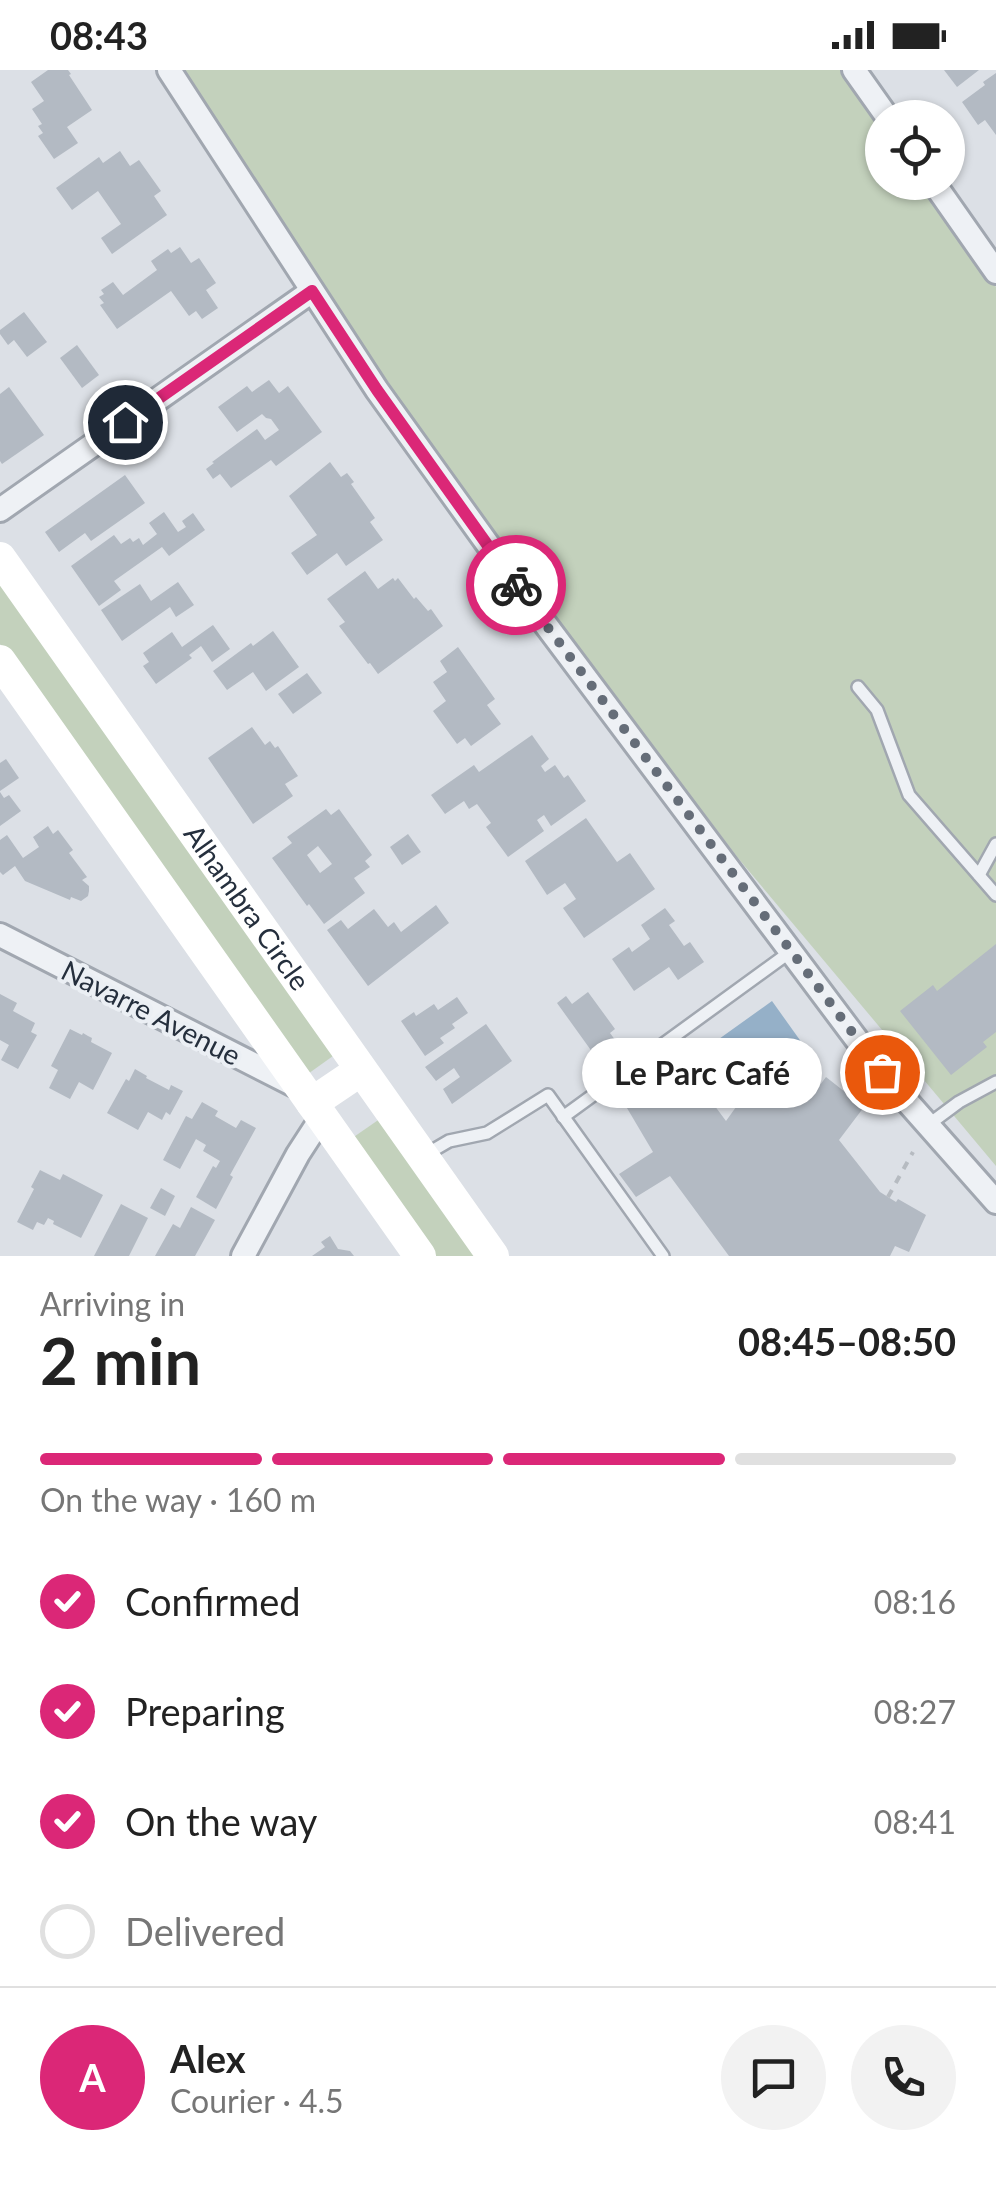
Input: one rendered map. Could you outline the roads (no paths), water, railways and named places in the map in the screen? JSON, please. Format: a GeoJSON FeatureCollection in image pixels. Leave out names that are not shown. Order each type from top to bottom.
{"type":"FeatureCollection","features":[{"type":"Feature","properties":{"kind":"street"},"geometry":{"type":"LineString","coordinates":[[169,70],[377,390],[508,573],[882,1072],[996,1202]]}},
{"type":"Feature","properties":{"kind":"street"},"geometry":{"type":"LineString","coordinates":[[854,70],[875,100]]}},
{"type":"Feature","properties":{"kind":"street"},"geometry":{"type":"LineString","coordinates":[[946,200],[996,272]]}},
{"type":"Feature","properties":{"kind":"street"},"geometry":{"type":"LineString","coordinates":[[0,510],[312,291]]}},
{"type":"Feature","properties":{"kind":"street","name":"Alhambra Circle"},"geometry":{"type":"LineString","coordinates":[[0,558],[493,1256]]}},
{"type":"Feature","properties":{"kind":"street"},"geometry":{"type":"LineString","coordinates":[[0,661],[420,1256]]}},
{"type":"Feature","properties":{"kind":"street","name":"Navarre Avenue"},"geometry":{"type":"LineString","coordinates":[[0,935],[312,1103]]}},
{"type":"Feature","properties":{"kind":"street"},"geometry":{"type":"LineString","coordinates":[[243,1256],[298,1154],[312,1103],[361,1070]]}},
{"type":"Feature","properties":{"kind":"lane"},"geometry":{"type":"LineString","coordinates":[[858,687],[877,710],[910,795],[996,895]]}},
{"type":"Feature","properties":{"kind":"lane"},"geometry":{"type":"LineString","coordinates":[[979,875],[996,844]]}},
{"type":"Feature","properties":{"kind":"lane"},"geometry":{"type":"LineString","coordinates":[[564,1117],[791,951]]}},
{"type":"Feature","properties":{"kind":"lane"},"geometry":{"type":"LineString","coordinates":[[927,1125],[996,1082]]}},
{"type":"Feature","properties":{"kind":"lane"},"geometry":{"type":"LineString","coordinates":[[422,1156],[449,1141],[488,1134],[548,1095],[663,1256]]}},
{"type":"Feature","properties":{"kind":"water"},"geometry":{"type":"Polygon","coordinates":[[[772,1001],[807,1050],[810,1062],[806,1071],[798,1075],[781,1062],[730,1099],[698,1054],[772,1001]]]}},
{"type":"Feature","properties":{"kind":"place","name":"Le Parc Café"},"geometry":{"type":"Point","coordinates":[882,1072]}}]}
